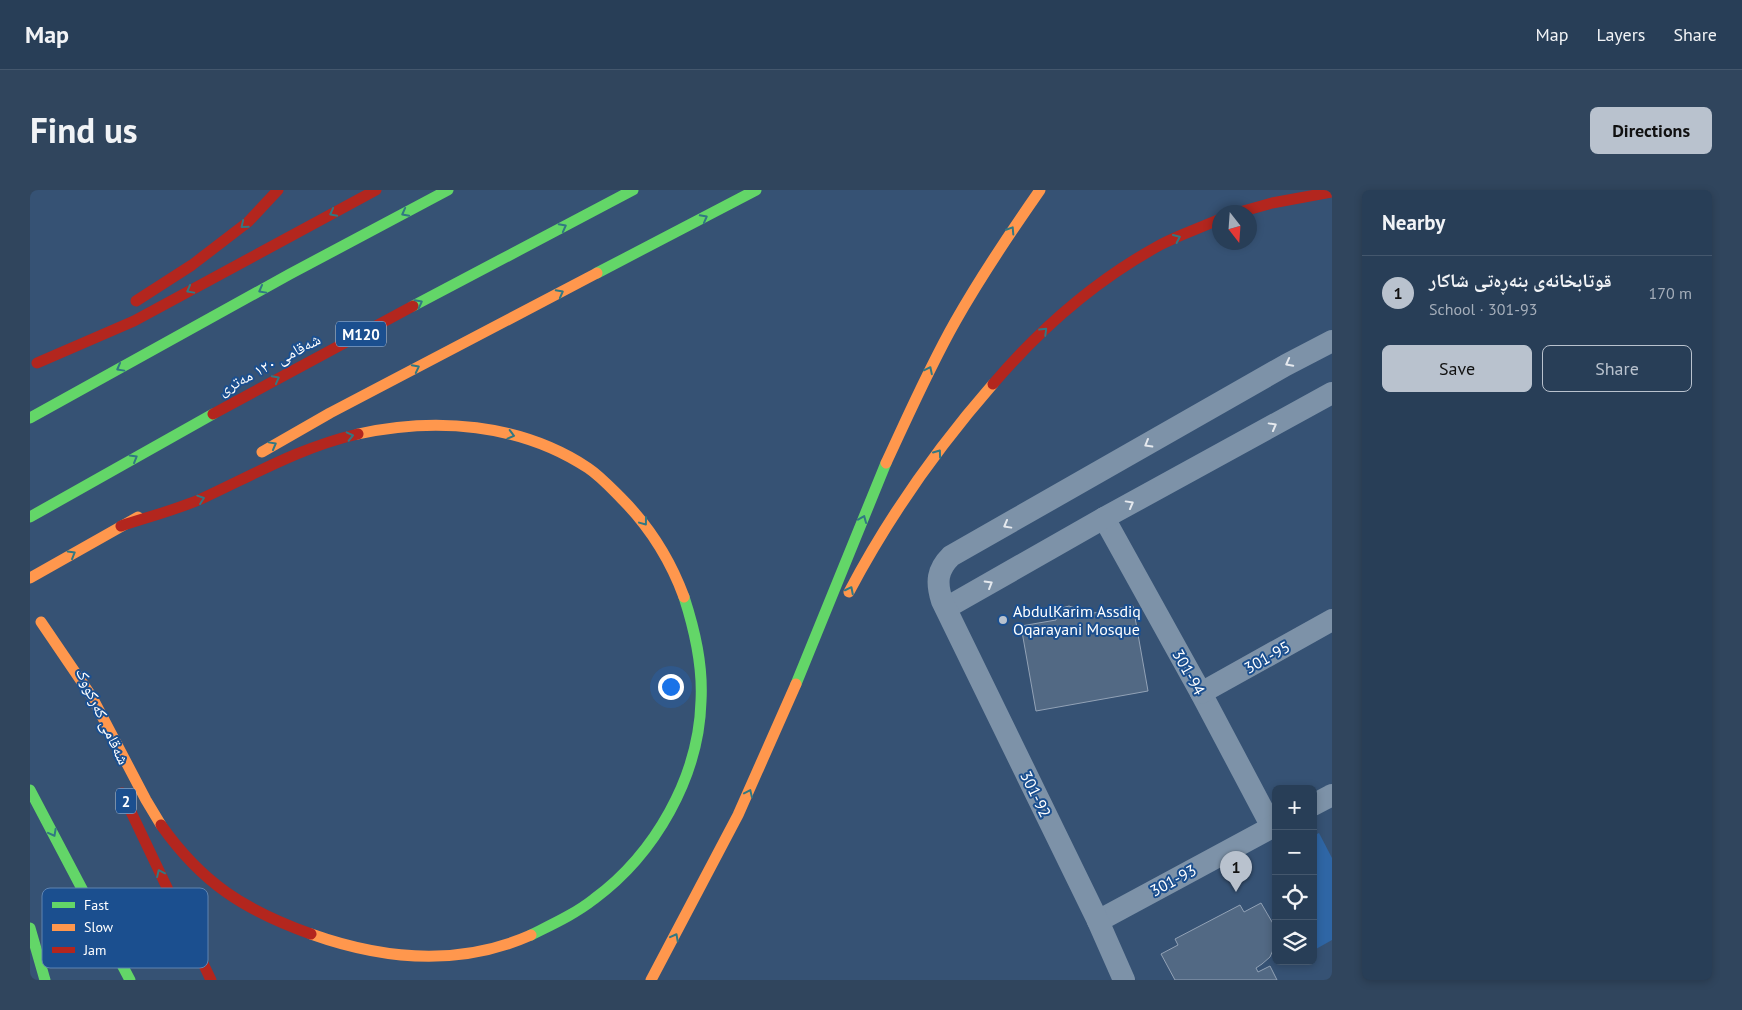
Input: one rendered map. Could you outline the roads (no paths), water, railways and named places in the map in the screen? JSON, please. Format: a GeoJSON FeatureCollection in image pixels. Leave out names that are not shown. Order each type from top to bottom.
{"type":"FeatureCollection","features":[{"type":"Feature","properties":{"kind":"highway"},"geometry":{"type":"LineString","coordinates":[[126,307],[192,265],[248,222],[278,190]]}},
{"type":"Feature","properties":{"kind":"highway"},"geometry":{"type":"LineString","coordinates":[[34,365],[134,321],[376,190]]}},
{"type":"Feature","properties":{"kind":"highway"},"geometry":{"type":"LineString","coordinates":[[30,418],[290,274],[448,190]]}},
{"type":"Feature","properties":{"kind":"highway","name":"شەقامی ١٢٠ مەتری"},"geometry":{"type":"LineString","coordinates":[[30,517],[246,395],[633,190]]}},
{"type":"Feature","properties":{"kind":"highway"},"geometry":{"type":"LineString","coordinates":[[252,457],[330,413],[756,190]]}},
{"type":"Feature","properties":{"kind":"highway"},"geometry":{"type":"LineString","coordinates":[[651,980],[727,840],[764,758],[886,464],[929,370],[972,290],[1023,212],[1040,190]]}},
{"type":"Feature","properties":{"kind":"highway"},"geometry":{"type":"LineString","coordinates":[[1257,207],[1332,192]]}},
{"type":"Feature","properties":{"kind":"highway"},"geometry":{"type":"LineString","coordinates":[[843,603],[899,506],[957,427],[1005,368],[1050,325],[1110,277],[1160,246],[1212,223]]}},
{"type":"Feature","properties":{"kind":"highway"},"geometry":{"type":"LineString","coordinates":[[34,365],[102,323]]}},
{"type":"Feature","properties":{"kind":"highway"},"geometry":{"type":"LineString","coordinates":[[41,622],[70,662],[98,706],[154,816],[179,851],[210,882],[251,908],[289,926],[333,942],[378,953],[418,957],[460,954],[498,947],[535,934],[570,917],[605,892],[632,866],[657,835],[676,800],[691,764],[699,727],[703,686],[700,655],[691,616],[680,582],[664,551],[642,519],[590,469],[562,454],[526,439],[485,428],[444,424],[395,427],[347,437],[301,451],[208,496],[122,526]]}},
{"type":"Feature","properties":{"kind":"highway"},"geometry":{"type":"LineString","coordinates":[[30,578],[122,526],[191,490]]}},
{"type":"Feature","properties":{"kind":"highway","name":"شەقامی کەرکووک"},"geometry":{"type":"LineString","coordinates":[[34,609],[75,693]]}},
{"type":"Feature","properties":{"kind":"highway"},"geometry":{"type":"LineString","coordinates":[[764,758],[835,619]]}},
{"type":"Feature","properties":{"kind":"highway","name":"شەقامی کەرکووک"},"geometry":{"type":"LineString","coordinates":[[117,783],[167,888]]}},
{"type":"Feature","properties":{"kind":"highway"},"geometry":{"type":"LineString","coordinates":[[30,790],[82,888]]}},
{"type":"Feature","properties":{"kind":"highway"},"geometry":{"type":"LineString","coordinates":[[30,928],[45,980]]}},
{"type":"Feature","properties":{"kind":"highway"},"geometry":{"type":"LineString","coordinates":[[124,968],[130,980]]}},
{"type":"Feature","properties":{"kind":"highway","name":"شەقامی کەرکووک"},"geometry":{"type":"LineString","coordinates":[[205,968],[211,980]]}},
{"type":"Feature","properties":{"kind":"street","name":"301-92"},"geometry":{"type":"LineString","coordinates":[[1124,980],[1098,921],[939,592],[938,584],[943,564],[951,556],[1286,365],[1332,341]]}},
{"type":"Feature","properties":{"kind":"street"},"geometry":{"type":"LineString","coordinates":[[946,608],[1104,518],[1332,393]]}},
{"type":"Feature","properties":{"kind":"street","name":"301-94"},"geometry":{"type":"LineString","coordinates":[[1104,518],[1272,822]]}},
{"type":"Feature","properties":{"kind":"street","name":"301-95"},"geometry":{"type":"LineString","coordinates":[[1201,693],[1332,620]]}},
{"type":"Feature","properties":{"kind":"street"},"geometry":{"type":"LineString","coordinates":[[1317,803],[1332,795]]}},
{"type":"Feature","properties":{"kind":"street","name":"301-93"},"geometry":{"type":"LineString","coordinates":[[1098,921],[1272,827]]}},
{"type":"Feature","properties":{"kind":"place","name":"AbdulKarim Assdiq Oqarayani Mosque"},"geometry":{"type":"Point","coordinates":[1003,620]}},
{"type":"Feature","properties":{"kind":"place","name":"قوتابخانەی بنەڕەتی شاکار"},"geometry":{"type":"Point","coordinates":[1236,892]}}]}
